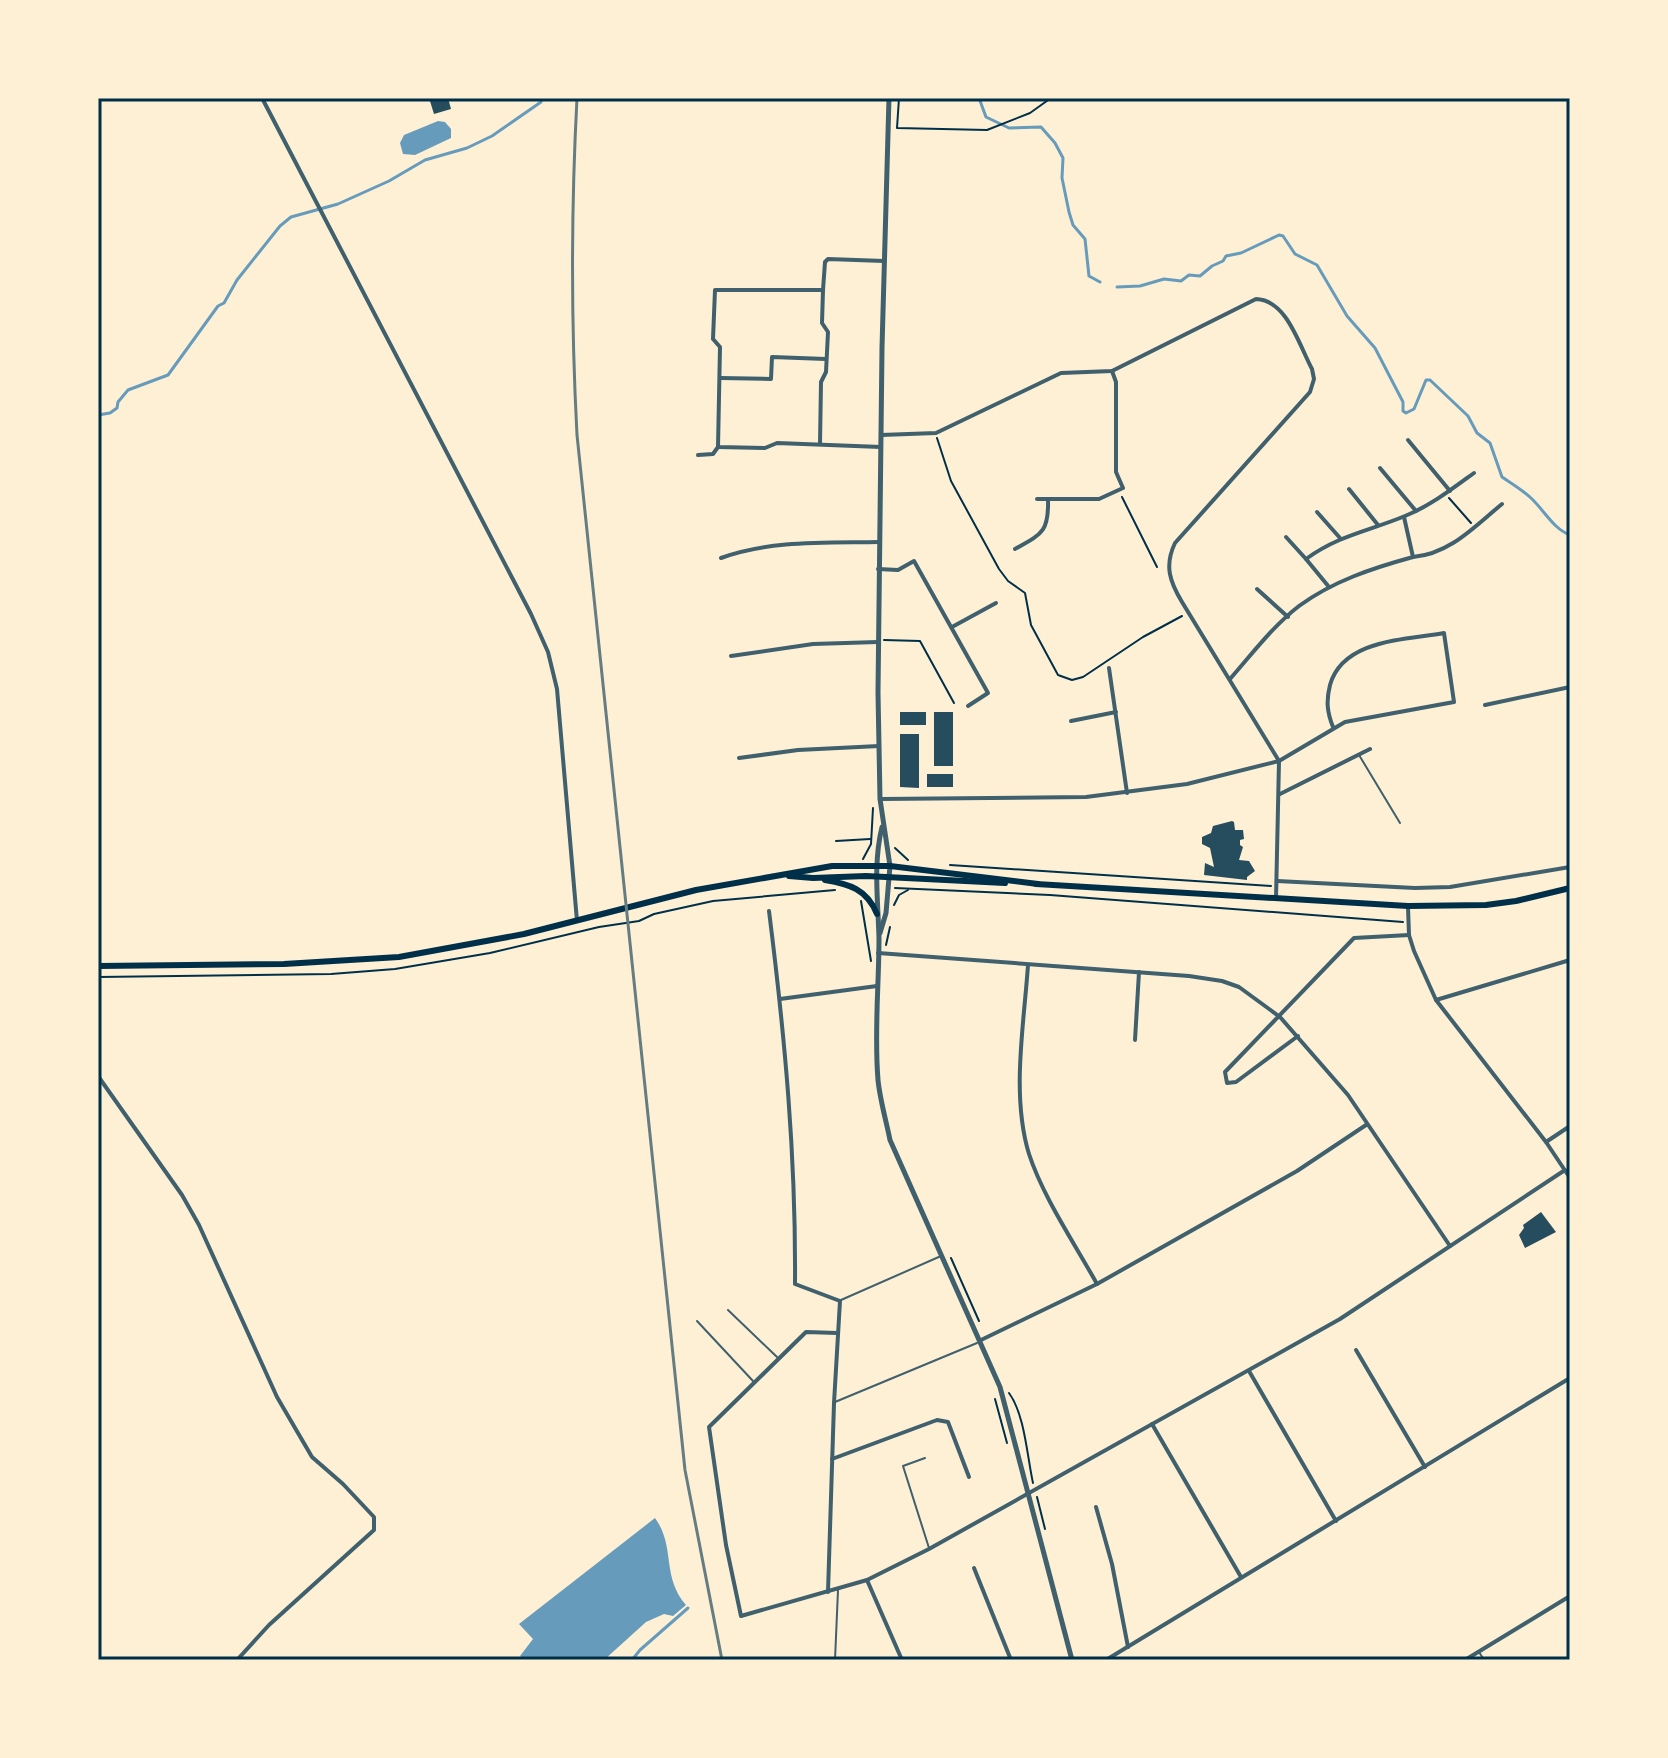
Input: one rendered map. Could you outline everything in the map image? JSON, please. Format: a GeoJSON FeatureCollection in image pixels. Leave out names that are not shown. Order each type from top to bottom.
{"type":"FeatureCollection","features":[{"type":"Feature","properties":{"kind":"main road"},"geometry":{"type":"LineString","coordinates":[[98,966],[284,964],[399,957],[577,921],[696,890],[832,866],[890,866],[1038,884]]}},
{"type":"Feature","properties":{"kind":"main road"},"geometry":{"type":"LineString","coordinates":[[777,875],[1038,884],[1408,906],[1486,905],[1570,888]]}},
{"type":"Feature","properties":{"kind":"main road"},"geometry":{"type":"LineString","coordinates":[[813,878],[859,889],[870,900],[877,914]]}},
{"type":"Feature","properties":{"kind":"street"},"geometry":{"type":"LineString","coordinates":[[262,98],[548,652],[559,702],[577,921]]}},
{"type":"Feature","properties":{"kind":"street"},"geometry":{"type":"LineString","coordinates":[[879,938],[886,913],[890,866],[880,799],[878,641],[889,98]]}},
{"type":"Feature","properties":{"kind":"street"},"geometry":{"type":"LineString","coordinates":[[820,445],[821,382],[826,372],[828,332],[822,323],[825,262],[828,259],[884,261]]}},
{"type":"Feature","properties":{"kind":"street"},"geometry":{"type":"LineString","coordinates":[[698,455],[713,454],[718,447],[720,347],[713,339],[715,290],[823,290]]}},
{"type":"Feature","properties":{"kind":"street"},"geometry":{"type":"LineString","coordinates":[[881,435],[936,433],[1061,373],[1112,371],[1256,299],[1275,303],[1281,310],[1312,369],[1314,379],[1310,392],[1181,536],[1171,552],[1169,576],[1279,761],[1276,899]]}},
{"type":"Feature","properties":{"kind":"street"},"geometry":{"type":"LineString","coordinates":[[720,378],[771,379],[772,357],[826,359]]}},
{"type":"Feature","properties":{"kind":"street"},"geometry":{"type":"LineString","coordinates":[[1037,499],[1099,499],[1123,488],[1116,472],[1116,382],[1112,371]]}},
{"type":"Feature","properties":{"kind":"street"},"geometry":{"type":"LineString","coordinates":[[1408,440],[1448,492]]}},
{"type":"Feature","properties":{"kind":"street"},"geometry":{"type":"LineString","coordinates":[[718,447],[765,448],[777,443],[881,447]]}},
{"type":"Feature","properties":{"kind":"street"},"geometry":{"type":"LineString","coordinates":[[1380,468],[1416,511]]}},
{"type":"Feature","properties":{"kind":"street"},"geometry":{"type":"LineString","coordinates":[[1306,559],[1326,544],[1416,511],[1474,473]]}},
{"type":"Feature","properties":{"kind":"street"},"geometry":{"type":"LineString","coordinates":[[1349,489],[1378,525]]}},
{"type":"Feature","properties":{"kind":"street"},"geometry":{"type":"LineString","coordinates":[[1015,549],[1037,537],[1047,525],[1048,499]]}},
{"type":"Feature","properties":{"kind":"street"},"geometry":{"type":"LineString","coordinates":[[1230,679],[1288,617],[1329,587],[1368,570],[1413,557],[1428,556],[1450,547],[1502,504]]}},
{"type":"Feature","properties":{"kind":"street"},"geometry":{"type":"LineString","coordinates":[[1317,512],[1340,538]]}},
{"type":"Feature","properties":{"kind":"street"},"geometry":{"type":"LineString","coordinates":[[1404,517],[1413,557]]}},
{"type":"Feature","properties":{"kind":"street"},"geometry":{"type":"LineString","coordinates":[[1286,537],[1329,587]]}},
{"type":"Feature","properties":{"kind":"street"},"geometry":{"type":"LineString","coordinates":[[721,558],[748,548],[777,545],[879,542]]}},
{"type":"Feature","properties":{"kind":"street"},"geometry":{"type":"LineString","coordinates":[[878,569],[898,570],[914,561],[988,693],[968,706]]}},
{"type":"Feature","properties":{"kind":"street"},"geometry":{"type":"LineString","coordinates":[[1257,589],[1288,617]]}},
{"type":"Feature","properties":{"kind":"street"},"geometry":{"type":"LineString","coordinates":[[952,627],[996,603]]}},
{"type":"Feature","properties":{"kind":"street"},"geometry":{"type":"LineString","coordinates":[[880,799],[1060,798],[1127,793],[1187,784],[1279,761],[1345,722],[1454,702],[1444,633],[1368,647],[1347,659],[1333,674],[1327,698],[1327,713],[1333,727]]}},
{"type":"Feature","properties":{"kind":"street"},"geometry":{"type":"LineString","coordinates":[[731,656],[813,644],[878,641]]}},
{"type":"Feature","properties":{"kind":"street"},"geometry":{"type":"LineString","coordinates":[[1109,668],[1127,793]]}},
{"type":"Feature","properties":{"kind":"street"},"geometry":{"type":"LineString","coordinates":[[1485,705],[1570,687]]}},
{"type":"Feature","properties":{"kind":"street"},"geometry":{"type":"LineString","coordinates":[[1071,721],[1116,712]]}},
{"type":"Feature","properties":{"kind":"street"},"geometry":{"type":"LineString","coordinates":[[739,758],[811,748],[879,746]]}},
{"type":"Feature","properties":{"kind":"street"},"geometry":{"type":"LineString","coordinates":[[1280,794],[1370,749]]}},
{"type":"Feature","properties":{"kind":"street"},"geometry":{"type":"LineString","coordinates":[[882,827],[878,842],[877,877],[881,953],[877,986],[878,1078],[890,1140],[983,1338],[1010,1420],[1072,1660]]}},
{"type":"Feature","properties":{"kind":"street"},"geometry":{"type":"LineString","coordinates":[[1277,884],[1450,887],[1570,867]]}},
{"type":"Feature","properties":{"kind":"street"},"geometry":{"type":"LineString","coordinates":[[1408,906],[1409,935],[1436,1000],[1546,1142],[1570,1178]]}},
{"type":"Feature","properties":{"kind":"street"},"geometry":{"type":"LineString","coordinates":[[769,911],[780,999],[796,1197],[795,1284],[840,1301],[828,1592]]}},
{"type":"Feature","properties":{"kind":"street"},"geometry":{"type":"LineString","coordinates":[[1298,1036],[1236,1082],[1227,1083],[1225,1072],[1354,938],[1409,935]]}},
{"type":"Feature","properties":{"kind":"street"},"geometry":{"type":"LineString","coordinates":[[881,953],[1139,972],[1222,981],[1251,993],[1280,1017],[1348,1095],[1450,1246]]}},
{"type":"Feature","properties":{"kind":"street"},"geometry":{"type":"LineString","coordinates":[[1436,1000],[1570,960]]}},
{"type":"Feature","properties":{"kind":"street"},"geometry":{"type":"LineString","coordinates":[[1028,965],[1021,1078],[1022,1117],[1029,1154],[1097,1284]]}},
{"type":"Feature","properties":{"kind":"street"},"geometry":{"type":"LineString","coordinates":[[1135,1040],[1139,972]]}},
{"type":"Feature","properties":{"kind":"street"},"geometry":{"type":"LineString","coordinates":[[780,999],[877,986]]}},
{"type":"Feature","properties":{"kind":"street"},"geometry":{"type":"LineString","coordinates":[[98,1076],[182,1195],[199,1225],[274,1391],[312,1457],[374,1517],[374,1530],[269,1625],[237,1660]]}},
{"type":"Feature","properties":{"kind":"street"},"geometry":{"type":"LineString","coordinates":[[983,1338],[1097,1284],[1284,1178],[1367,1125]]}},
{"type":"Feature","properties":{"kind":"street"},"geometry":{"type":"LineString","coordinates":[[1546,1142],[1570,1126]]}},
{"type":"Feature","properties":{"kind":"street"},"geometry":{"type":"LineString","coordinates":[[837,1333],[806,1332],[709,1427],[726,1545],[741,1616],[867,1580],[929,1549],[1340,1319],[1565,1170]]}},
{"type":"Feature","properties":{"kind":"street"},"geometry":{"type":"LineString","coordinates":[[1356,1350],[1425,1467]]}},
{"type":"Feature","properties":{"kind":"street"},"geometry":{"type":"LineString","coordinates":[[1249,1370],[1336,1521]]}},
{"type":"Feature","properties":{"kind":"street"},"geometry":{"type":"LineString","coordinates":[[1106,1660],[1570,1378]]}},
{"type":"Feature","properties":{"kind":"street"},"geometry":{"type":"LineString","coordinates":[[832,1459],[937,1420],[948,1422],[969,1477]]}},
{"type":"Feature","properties":{"kind":"street"},"geometry":{"type":"LineString","coordinates":[[1152,1424],[1241,1577]]}},
{"type":"Feature","properties":{"kind":"street"},"geometry":{"type":"LineString","coordinates":[[1096,1507],[1112,1564],[1128,1647]]}},
{"type":"Feature","properties":{"kind":"street"},"geometry":{"type":"LineString","coordinates":[[974,1568],[1011,1660]]}},
{"type":"Feature","properties":{"kind":"street"},"geometry":{"type":"LineString","coordinates":[[867,1580],[902,1660]]}},
{"type":"Feature","properties":{"kind":"street"},"geometry":{"type":"LineString","coordinates":[[1465,1660],[1570,1596]]}},
{"type":"Feature","properties":{"kind":"lane"},"geometry":{"type":"LineString","coordinates":[[1359,755],[1400,823]]}},
{"type":"Feature","properties":{"kind":"lane"},"geometry":{"type":"LineString","coordinates":[[840,1301],[942,1256]]}},
{"type":"Feature","properties":{"kind":"lane"},"geometry":{"type":"LineString","coordinates":[[728,1310],[778,1358]]}},
{"type":"Feature","properties":{"kind":"lane"},"geometry":{"type":"LineString","coordinates":[[697,1321],[754,1382]]}},
{"type":"Feature","properties":{"kind":"lane"},"geometry":{"type":"LineString","coordinates":[[834,1403],[983,1338]]}},
{"type":"Feature","properties":{"kind":"lane"},"geometry":{"type":"LineString","coordinates":[[925,1458],[903,1466],[929,1549]]}},
{"type":"Feature","properties":{"kind":"lane"},"geometry":{"type":"LineString","coordinates":[[835,1660],[838,1589]]}},
{"type":"Feature","properties":{"kind":"lane"},"geometry":{"type":"LineString","coordinates":[[1479,1652],[1484,1660]]}},
{"type":"Feature","properties":{"kind":"path"},"geometry":{"type":"LineString","coordinates":[[899,98],[897,128],[987,130],[1030,113],[1051,98]]}},
{"type":"Feature","properties":{"kind":"path"},"geometry":{"type":"LineString","coordinates":[[936,433],[951,481],[999,569],[1008,581],[1025,593],[1031,625],[1058,675],[1072,680],[1083,677],[1143,637],[1188,612]]}},
{"type":"Feature","properties":{"kind":"path"},"geometry":{"type":"LineString","coordinates":[[1123,488],[1122,499],[1157,567]]}},
{"type":"Feature","properties":{"kind":"path"},"geometry":{"type":"LineString","coordinates":[[1448,492],[1475,527]]}},
{"type":"Feature","properties":{"kind":"path"},"geometry":{"type":"LineString","coordinates":[[878,641],[920,641],[954,703]]}},
{"type":"Feature","properties":{"kind":"path"},"geometry":{"type":"LineString","coordinates":[[863,858],[871,839],[873,809],[880,799]]}},
{"type":"Feature","properties":{"kind":"path"},"geometry":{"type":"LineString","coordinates":[[836,841],[871,839]]}},
{"type":"Feature","properties":{"kind":"path"},"geometry":{"type":"LineString","coordinates":[[897,850],[910,861]]}},
{"type":"Feature","properties":{"kind":"path"},"geometry":{"type":"LineString","coordinates":[[940,865],[1277,884]]}},
{"type":"Feature","properties":{"kind":"path"},"geometry":{"type":"LineString","coordinates":[[909,878],[909,889]]}},
{"type":"Feature","properties":{"kind":"path"},"geometry":{"type":"LineString","coordinates":[[888,888],[1050,895],[1409,922]]}},
{"type":"Feature","properties":{"kind":"path"},"geometry":{"type":"LineString","coordinates":[[881,953],[894,904],[899,895],[909,889]]}},
{"type":"Feature","properties":{"kind":"path"},"geometry":{"type":"LineString","coordinates":[[949,1255],[983,1338]]}},
{"type":"Feature","properties":{"kind":"water"},"geometry":{"type":"Polygon","coordinates":[[[438,121],[445,122],[451,129],[451,138],[415,155],[403,154],[400,143],[404,135],[438,121]]]}},
{"type":"Feature","properties":{"kind":"water"},"geometry":{"type":"Polygon","coordinates":[[[655,1518],[665,1540],[674,1583],[686,1605],[673,1616],[664,1614],[646,1622],[604,1660],[525,1660],[520,1656],[533,1639],[519,1624],[655,1518]]]}},
{"type":"Feature","properties":{"kind":"building"},"geometry":{"type":"Polygon","coordinates":[[[429,98],[448,98],[451,109],[434,114],[429,98]]]}},
{"type":"Feature","properties":{"kind":"building"},"geometry":{"type":"Polygon","coordinates":[[[900,712],[926,712],[926,725],[900,725],[900,712]]]}},
{"type":"Feature","properties":{"kind":"building"},"geometry":{"type":"Polygon","coordinates":[[[934,712],[953,712],[953,766],[934,766],[934,712]]]}},
{"type":"Feature","properties":{"kind":"building"},"geometry":{"type":"Polygon","coordinates":[[[900,734],[919,734],[919,788],[900,787],[900,734]]]}},
{"type":"Feature","properties":{"kind":"building"},"geometry":{"type":"Polygon","coordinates":[[[927,774],[953,774],[953,787],[927,787],[927,774]]]}},
{"type":"Feature","properties":{"kind":"building"},"geometry":{"type":"Polygon","coordinates":[[[1232,821],[1235,830],[1243,830],[1239,860],[1249,861],[1255,871],[1247,880],[1204,875],[1205,863],[1214,867],[1210,848],[1202,844],[1202,837],[1211,833],[1213,826],[1232,821]]]}},
{"type":"Feature","properties":{"kind":"building"},"geometry":{"type":"Polygon","coordinates":[[[1541,1212],[1556,1232],[1525,1248],[1519,1235],[1523,1225],[1541,1212]]]}},
{"type":"Feature","properties":{"kind":"waterway"},"geometry":{"type":"LineString","coordinates":[[979,98],[986,117],[1009,128],[1041,127],[1055,143],[1063,158],[1062,178],[1073,225],[1085,239],[1089,276],[1100,282]]}},
{"type":"Feature","properties":{"kind":"waterway"},"geometry":{"type":"LineString","coordinates":[[98,415],[117,408],[128,390],[168,375],[218,306],[224,303],[237,280],[280,226],[291,217],[338,204],[389,181],[425,160],[467,148],[492,136],[541,102]]}},
{"type":"Feature","properties":{"kind":"waterway"},"geometry":{"type":"LineString","coordinates":[[1117,287],[1140,286],[1164,279],[1181,281],[1189,275],[1200,276],[1226,256],[1283,236],[1295,254],[1317,265],[1347,316],[1375,348],[1403,402],[1403,411],[1406,413],[1414,409],[1426,380],[1430,380],[1468,416],[1477,433],[1490,443],[1502,477],[1526,493],[1554,524],[1570,535]]}},
{"type":"Feature","properties":{"kind":"waterway"},"geometry":{"type":"LineString","coordinates":[[632,1660],[688,1608]]}},
{"type":"Feature","properties":{"kind":"railway"},"geometry":{"type":"LineString","coordinates":[[577,98],[572,266],[577,435],[685,1470],[722,1660]]}}]}
